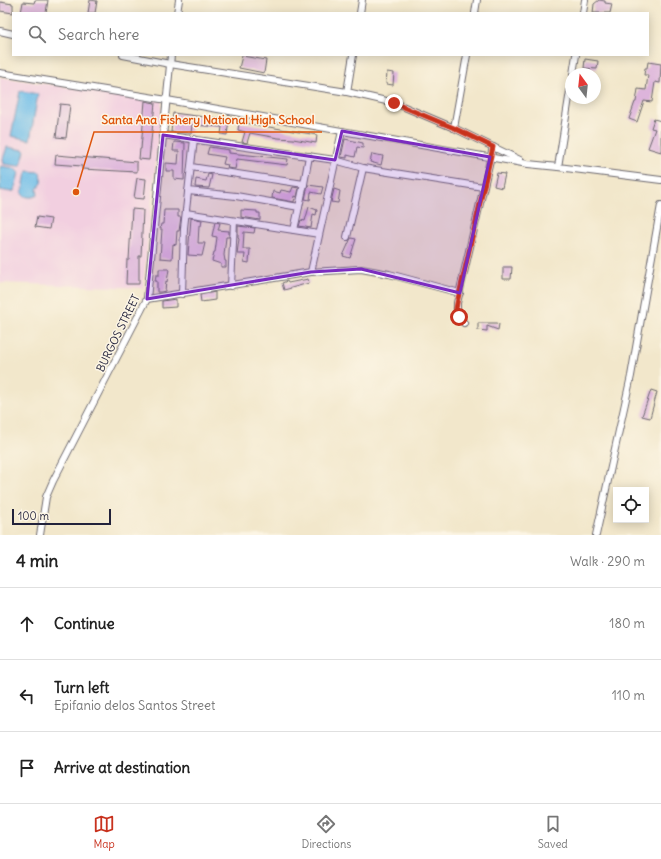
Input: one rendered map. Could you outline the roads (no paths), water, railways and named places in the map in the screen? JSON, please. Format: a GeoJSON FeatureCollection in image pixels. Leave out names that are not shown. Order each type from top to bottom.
{"type":"FeatureCollection","features":[{"type":"Feature","properties":{"kind":"street"},"geometry":{"type":"LineString","coordinates":[[177,12],[179,0]]}},
{"type":"Feature","properties":{"kind":"street"},"geometry":{"type":"LineString","coordinates":[[360,12],[362,0]]}},
{"type":"Feature","properties":{"kind":"street"},"geometry":{"type":"LineString","coordinates":[[475,12],[477,0]]}},
{"type":"Feature","properties":{"kind":"street"},"geometry":{"type":"LineString","coordinates":[[583,12],[585,0]]}},
{"type":"Feature","properties":{"kind":"street"},"geometry":{"type":"LineString","coordinates":[[0,31],[12,34]]}},
{"type":"Feature","properties":{"kind":"street"},"geometry":{"type":"LineString","coordinates":[[128,56],[347,92],[394,103],[454,128],[528,164]]}},
{"type":"Feature","properties":{"kind":"street","name":"BURGOS STREET"},"geometry":{"type":"LineString","coordinates":[[40,535],[46,498],[53,481],[147,299],[171,56]]}},
{"type":"Feature","properties":{"kind":"street"},"geometry":{"type":"LineString","coordinates":[[347,92],[353,56]]}},
{"type":"Feature","properties":{"kind":"street"},"geometry":{"type":"LineString","coordinates":[[454,128],[467,56]]}},
{"type":"Feature","properties":{"kind":"street"},"geometry":{"type":"LineString","coordinates":[[574,68],[576,56]]}},
{"type":"Feature","properties":{"kind":"street"},"geometry":{"type":"LineString","coordinates":[[0,73],[166,100],[528,164],[661,180]]}},
{"type":"Feature","properties":{"kind":"street"},"geometry":{"type":"LineString","coordinates":[[558,167],[568,104]]}},
{"type":"Feature","properties":{"kind":"street"},"geometry":{"type":"LineString","coordinates":[[311,272],[342,131]]}},
{"type":"Feature","properties":{"kind":"street"},"geometry":{"type":"LineString","coordinates":[[163,135],[336,160],[363,168],[483,188]]}},
{"type":"Feature","properties":{"kind":"street"},"geometry":{"type":"LineString","coordinates":[[182,294],[186,213],[194,139]]}},
{"type":"Feature","properties":{"kind":"street"},"geometry":{"type":"LineString","coordinates":[[464,324],[456,309],[493,147]]}},
{"type":"Feature","properties":{"kind":"street"},"geometry":{"type":"LineString","coordinates":[[294,230],[309,156]]}},
{"type":"Feature","properties":{"kind":"street"},"geometry":{"type":"LineString","coordinates":[[191,167],[304,184]]}},
{"type":"Feature","properties":{"kind":"street"},"geometry":{"type":"LineString","coordinates":[[347,237],[363,168]]}},
{"type":"Feature","properties":{"kind":"street"},"geometry":{"type":"LineString","coordinates":[[188,191],[236,196],[299,207]]}},
{"type":"Feature","properties":{"kind":"street"},"geometry":{"type":"LineString","coordinates":[[596,535],[631,376],[661,204]]}},
{"type":"Feature","properties":{"kind":"street"},"geometry":{"type":"LineString","coordinates":[[186,213],[319,234]]}},
{"type":"Feature","properties":{"kind":"street"},"geometry":{"type":"LineString","coordinates":[[231,286],[234,221]]}},
{"type":"Feature","properties":{"kind":"street"},"geometry":{"type":"LineString","coordinates":[[147,299],[311,272],[361,269],[389,274],[460,293]]}},
{"type":"Feature","properties":{"kind":"water"},"geometry":{"type":"Polygon","coordinates":[[[20,91],[38,94],[30,140],[11,136],[20,91]]]}},
{"type":"Feature","properties":{"kind":"water"},"geometry":{"type":"Polygon","coordinates":[[[7,147],[25,151],[21,165],[4,164],[3,159],[7,147]]]}},
{"type":"Feature","properties":{"kind":"water"},"geometry":{"type":"Polygon","coordinates":[[[1,166],[14,168],[19,173],[14,191],[11,192],[0,190],[1,166]]]}},
{"type":"Feature","properties":{"kind":"water"},"geometry":{"type":"Polygon","coordinates":[[[28,171],[40,172],[42,183],[37,189],[38,195],[34,197],[28,197],[22,194],[26,173],[28,171]]]}},
{"type":"Feature","properties":{"kind":"place","name":"Santa Ana Fishery National High School"},"geometry":{"type":"Point","coordinates":[76,192]}}]}
